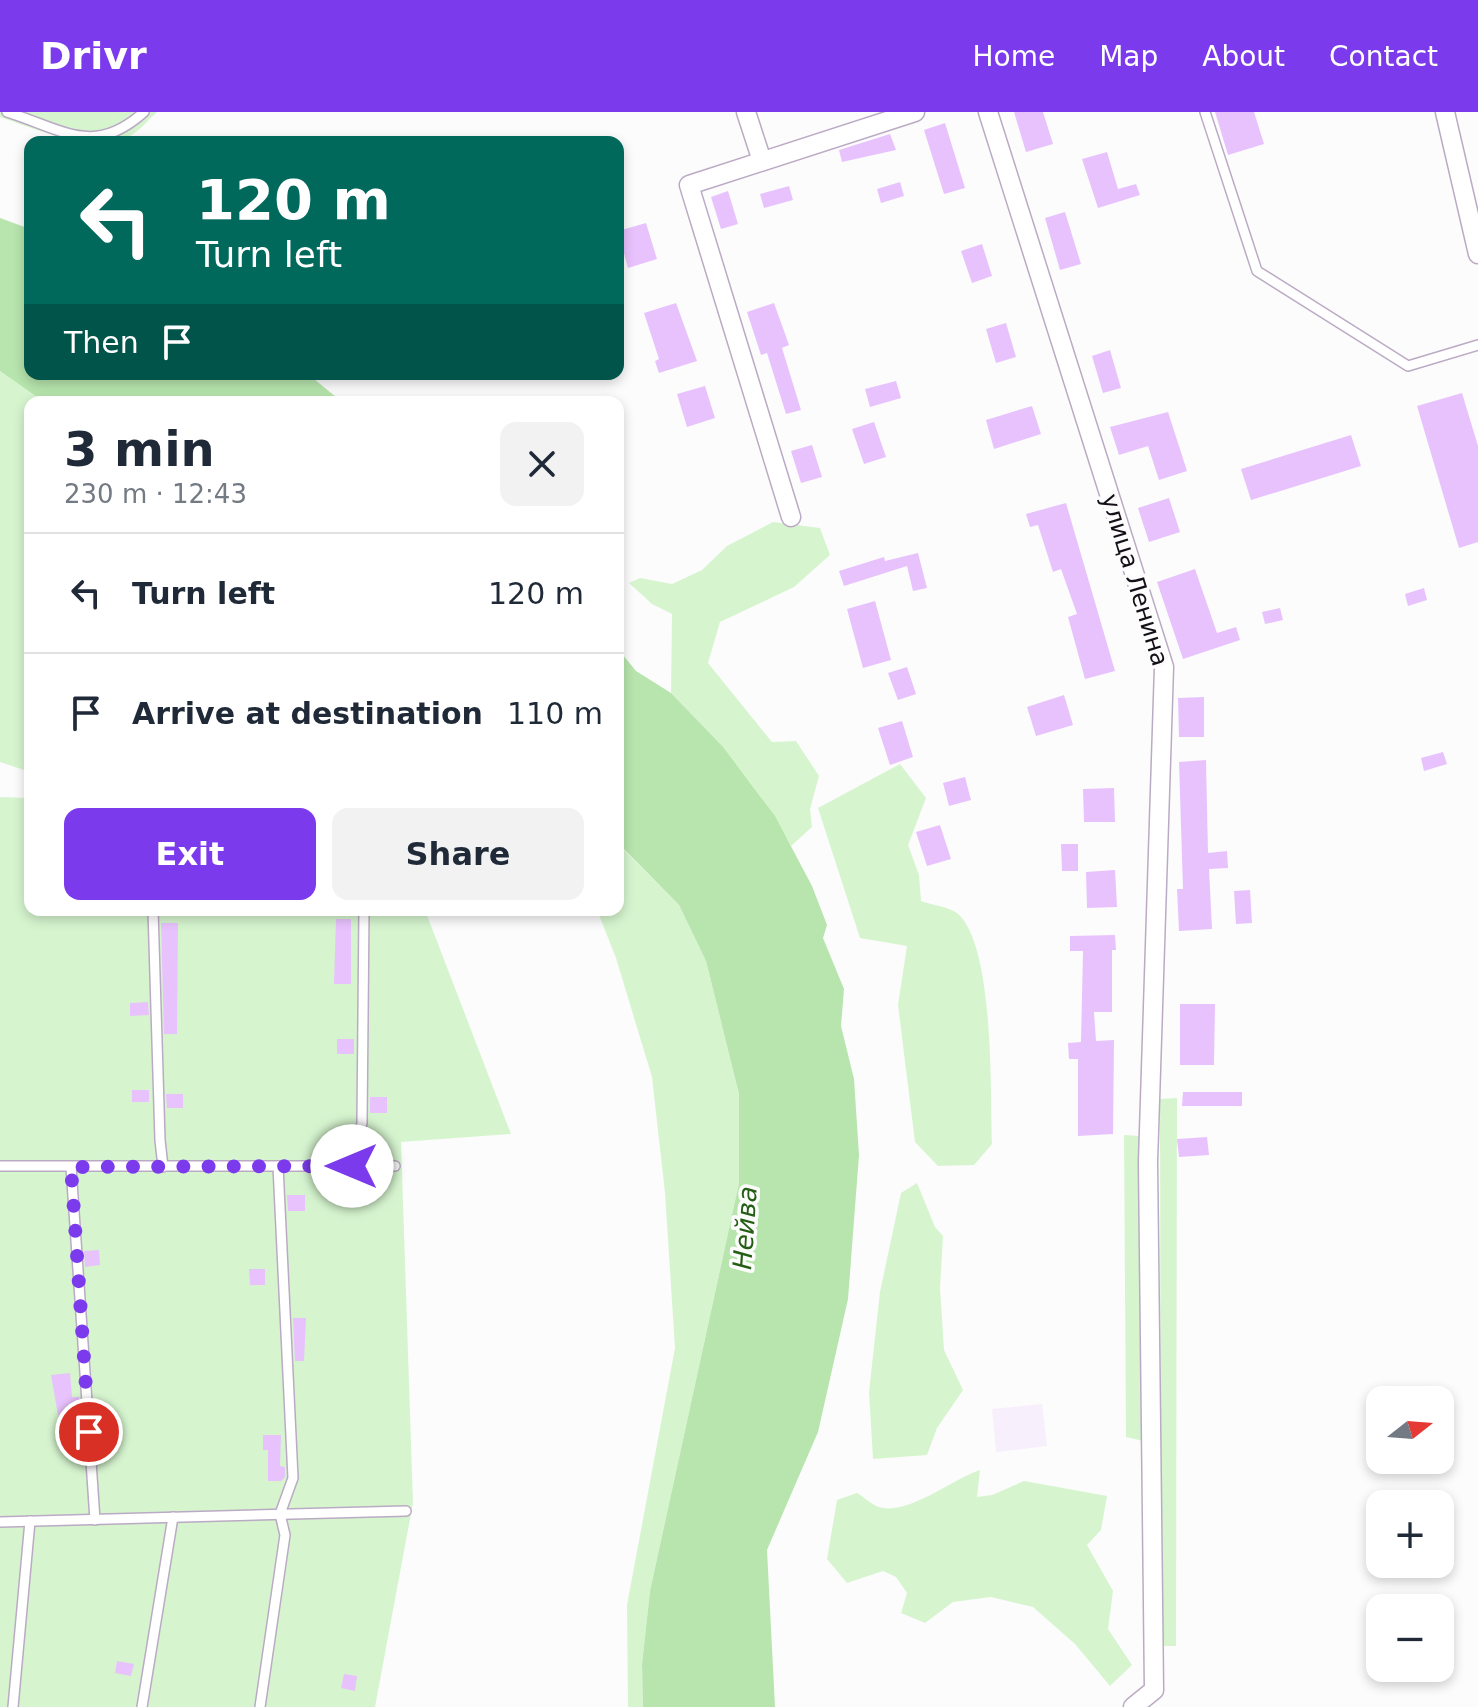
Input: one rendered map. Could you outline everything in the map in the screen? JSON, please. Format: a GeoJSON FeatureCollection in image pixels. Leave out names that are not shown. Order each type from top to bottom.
{"type":"FeatureCollection","features":[{"type":"Feature","properties":{"kind":"street"},"geometry":{"type":"LineString","coordinates":[[746,112],[762,161]]}},
{"type":"Feature","properties":{"kind":"street"},"geometry":{"type":"LineString","coordinates":[[791,517],[689,185],[915,112]]}},
{"type":"Feature","properties":{"kind":"street","name":"улица Ленина"},"geometry":{"type":"LineString","coordinates":[[988,112],[1164,667],[1148,1162],[1154,1690],[1133,1707]]}},
{"type":"Feature","properties":{"kind":"street"},"geometry":{"type":"LineString","coordinates":[[1445,112],[1478,254]]}},
{"type":"Feature","properties":{"kind":"lane"},"geometry":{"type":"LineString","coordinates":[[7,112],[82,136]]}},
{"type":"Feature","properties":{"kind":"lane"},"geometry":{"type":"LineString","coordinates":[[106,136],[124,130],[144,112]]}},
{"type":"Feature","properties":{"kind":"lane"},"geometry":{"type":"LineString","coordinates":[[1205,112],[1257,271],[1408,366],[1478,345]]}},
{"type":"Feature","properties":{"kind":"lane"},"geometry":{"type":"LineString","coordinates":[[153,916],[163,1167]]}},
{"type":"Feature","properties":{"kind":"lane"},"geometry":{"type":"LineString","coordinates":[[352,1166],[362,1123],[364,916]]}},
{"type":"Feature","properties":{"kind":"lane"},"geometry":{"type":"LineString","coordinates":[[0,1166],[395,1166]]}},
{"type":"Feature","properties":{"kind":"lane"},"geometry":{"type":"LineString","coordinates":[[260,1707],[285,1535],[280,1514],[293,1478],[278,1166]]}},
{"type":"Feature","properties":{"kind":"lane"},"geometry":{"type":"LineString","coordinates":[[71,1167],[95,1520]]}},
{"type":"Feature","properties":{"kind":"lane"},"geometry":{"type":"LineString","coordinates":[[0,1522],[406,1511]]}},
{"type":"Feature","properties":{"kind":"lane"},"geometry":{"type":"LineString","coordinates":[[142,1707],[173,1517]]}},
{"type":"Feature","properties":{"kind":"lane"},"geometry":{"type":"LineString","coordinates":[[13,1707],[30,1521]]}},
{"type":"Feature","properties":{"kind":"shaded area"},"geometry":{"type":"Polygon","coordinates":[[[0,112],[157,112],[130,136],[57,136],[0,117],[0,112]]]}},
{"type":"Feature","properties":{"kind":"shaded area"},"geometry":{"type":"Polygon","coordinates":[[[0,371],[35,396],[24,396],[24,770],[0,762],[0,371]]]}},
{"type":"Feature","properties":{"kind":"shaded area"},"geometry":{"type":"Polygon","coordinates":[[[773,522],[820,528],[830,555],[794,587],[720,622],[708,663],[772,742],[796,741],[819,776],[810,809],[812,827],[791,846],[751,784],[671,693],[672,614],[652,604],[629,583],[640,578],[672,584],[702,570],[727,546],[773,522]]]}},
{"type":"Feature","properties":{"kind":"shaded area"},"geometry":{"type":"Polygon","coordinates":[[[900,764],[926,798],[908,845],[919,875],[921,901],[957,913],[969,930],[984,987],[990,1057],[992,1144],[974,1165],[938,1166],[915,1142],[898,1005],[907,946],[860,938],[818,808],[900,764]]]}},
{"type":"Feature","properties":{"kind":"shaded area"},"geometry":{"type":"Polygon","coordinates":[[[0,797],[24,798],[24,916],[427,916],[511,1134],[401,1142],[413,1503],[375,1707],[0,1707],[0,797]]]}},
{"type":"Feature","properties":{"kind":"shaded area"},"geometry":{"type":"Polygon","coordinates":[[[624,850],[679,905],[706,961],[739,1094],[739,1183],[650,1591],[642,1664],[643,1707],[628,1707],[627,1605],[675,1348],[665,1193],[652,1077],[616,958],[599,916],[624,916],[624,850]]]}},
{"type":"Feature","properties":{"kind":"shaded area"},"geometry":{"type":"Polygon","coordinates":[[[1177,1098],[1176,1646],[1161,1646],[1160,1099],[1177,1098]]]}},
{"type":"Feature","properties":{"kind":"shaded area"},"geometry":{"type":"Polygon","coordinates":[[[1124,1135],[1140,1136],[1143,1441],[1126,1437],[1124,1135]]]}},
{"type":"Feature","properties":{"kind":"shaded area"},"geometry":{"type":"Polygon","coordinates":[[[917,1183],[935,1227],[943,1236],[940,1288],[944,1350],[963,1390],[937,1428],[927,1455],[873,1459],[869,1392],[880,1292],[901,1193],[917,1183]]]}},
{"type":"Feature","properties":{"kind":"shaded area"},"geometry":{"type":"Polygon","coordinates":[[[1042,1404],[1047,1446],[996,1452],[992,1409],[1042,1404]]]}},
{"type":"Feature","properties":{"kind":"shaded area"},"geometry":{"type":"Polygon","coordinates":[[[980,1470],[977,1497],[992,1495],[1024,1481],[1107,1496],[1101,1530],[1087,1545],[1113,1591],[1108,1629],[1132,1665],[1110,1686],[1075,1644],[1033,1607],[991,1597],[953,1602],[925,1623],[901,1613],[907,1593],[896,1577],[883,1571],[847,1583],[827,1559],[837,1500],[857,1493],[879,1507],[903,1506],[980,1470]]]}},
{"type":"Feature","properties":{"kind":"water"},"geometry":{"type":"Polygon","coordinates":[[[0,218],[24,227],[24,380],[315,380],[335,396],[35,396],[0,371],[0,218]]]}},
{"type":"Feature","properties":{"kind":"water","name":"Нейва"},"geometry":{"type":"Polygon","coordinates":[[[624,656],[636,671],[671,693],[723,747],[775,816],[812,886],[827,925],[823,938],[844,989],[841,1026],[854,1079],[859,1155],[848,1299],[818,1432],[767,1550],[775,1707],[643,1707],[642,1664],[650,1591],[739,1183],[739,1094],[706,961],[679,905],[624,849],[624,656]]]}},
{"type":"Feature","properties":{"kind":"building"},"geometry":{"type":"Polygon","coordinates":[[[1014,112],[1043,112],[1053,144],[1026,152],[1014,112]]]}},
{"type":"Feature","properties":{"kind":"building"},"geometry":{"type":"Polygon","coordinates":[[[1215,112],[1254,112],[1264,144],[1228,155],[1215,112]]]}},
{"type":"Feature","properties":{"kind":"building"},"geometry":{"type":"Polygon","coordinates":[[[945,123],[965,188],[944,194],[924,130],[945,123]]]}},
{"type":"Feature","properties":{"kind":"building"},"geometry":{"type":"Polygon","coordinates":[[[890,134],[896,150],[842,162],[839,150],[890,134]]]}},
{"type":"Feature","properties":{"kind":"building"},"geometry":{"type":"Polygon","coordinates":[[[1107,152],[1118,189],[1136,184],[1140,195],[1098,208],[1082,159],[1107,152]]]}},
{"type":"Feature","properties":{"kind":"building"},"geometry":{"type":"Polygon","coordinates":[[[900,182],[904,196],[881,203],[877,189],[900,182]]]}},
{"type":"Feature","properties":{"kind":"building"},"geometry":{"type":"Polygon","coordinates":[[[789,186],[793,200],[764,208],[760,194],[789,186]]]}},
{"type":"Feature","properties":{"kind":"building"},"geometry":{"type":"Polygon","coordinates":[[[728,191],[738,224],[721,229],[711,197],[728,191]]]}},
{"type":"Feature","properties":{"kind":"building"},"geometry":{"type":"Polygon","coordinates":[[[1065,212],[1081,264],[1060,270],[1045,218],[1065,212]]]}},
{"type":"Feature","properties":{"kind":"building"},"geometry":{"type":"Polygon","coordinates":[[[646,223],[657,259],[628,268],[624,253],[624,229],[646,223]]]}},
{"type":"Feature","properties":{"kind":"building"},"geometry":{"type":"Polygon","coordinates":[[[982,244],[992,276],[972,283],[961,251],[982,244]]]}},
{"type":"Feature","properties":{"kind":"building"},"geometry":{"type":"Polygon","coordinates":[[[676,303],[697,361],[659,373],[655,361],[659,359],[644,313],[676,303]]]}},
{"type":"Feature","properties":{"kind":"building"},"geometry":{"type":"Polygon","coordinates":[[[774,303],[789,345],[782,348],[801,410],[786,414],[767,353],[761,355],[747,312],[774,303]]]}},
{"type":"Feature","properties":{"kind":"building"},"geometry":{"type":"Polygon","coordinates":[[[1006,323],[1016,357],[996,363],[986,329],[1006,323]]]}},
{"type":"Feature","properties":{"kind":"building"},"geometry":{"type":"Polygon","coordinates":[[[1110,350],[1121,388],[1103,393],[1092,356],[1110,350]]]}},
{"type":"Feature","properties":{"kind":"building"},"geometry":{"type":"Polygon","coordinates":[[[896,381],[901,398],[870,407],[865,389],[896,381]]]}},
{"type":"Feature","properties":{"kind":"building"},"geometry":{"type":"Polygon","coordinates":[[[705,386],[715,418],[687,427],[677,394],[705,386]]]}},
{"type":"Feature","properties":{"kind":"building"},"geometry":{"type":"Polygon","coordinates":[[[1462,393],[1478,446],[1478,542],[1459,548],[1417,406],[1462,393]]]}},
{"type":"Feature","properties":{"kind":"building"},"geometry":{"type":"Polygon","coordinates":[[[1032,406],[1041,434],[994,449],[986,420],[1032,406]]]}},
{"type":"Feature","properties":{"kind":"building"},"geometry":{"type":"Polygon","coordinates":[[[1168,412],[1187,471],[1159,480],[1148,446],[1119,455],[1110,427],[1168,412]]]}},
{"type":"Feature","properties":{"kind":"building"},"geometry":{"type":"Polygon","coordinates":[[[874,422],[886,457],[864,464],[852,429],[874,422]]]}},
{"type":"Feature","properties":{"kind":"building"},"geometry":{"type":"Polygon","coordinates":[[[1351,435],[1361,466],[1251,500],[1241,469],[1351,435]]]}},
{"type":"Feature","properties":{"kind":"building"},"geometry":{"type":"Polygon","coordinates":[[[812,445],[822,477],[801,483],[791,451],[812,445]]]}},
{"type":"Feature","properties":{"kind":"building"},"geometry":{"type":"Polygon","coordinates":[[[1169,498],[1180,532],[1149,542],[1138,508],[1169,498]]]}},
{"type":"Feature","properties":{"kind":"building"},"geometry":{"type":"Polygon","coordinates":[[[1066,503],[1115,671],[1085,679],[1068,617],[1077,614],[1061,569],[1053,572],[1038,525],[1030,527],[1026,514],[1066,503]]]}},
{"type":"Feature","properties":{"kind":"building"},"geometry":{"type":"Polygon","coordinates":[[[918,553],[927,588],[913,591],[907,566],[844,586],[839,571],[884,557],[885,561],[918,553]]]}},
{"type":"Feature","properties":{"kind":"building"},"geometry":{"type":"Polygon","coordinates":[[[1195,569],[1217,633],[1236,627],[1240,640],[1183,659],[1157,582],[1195,569]]]}},
{"type":"Feature","properties":{"kind":"building"},"geometry":{"type":"Polygon","coordinates":[[[1424,588],[1427,600],[1408,606],[1405,594],[1424,588]]]}},
{"type":"Feature","properties":{"kind":"building"},"geometry":{"type":"Polygon","coordinates":[[[875,601],[891,660],[863,668],[847,609],[875,601]]]}},
{"type":"Feature","properties":{"kind":"building"},"geometry":{"type":"Polygon","coordinates":[[[1280,608],[1283,620],[1265,624],[1262,612],[1280,608]]]}},
{"type":"Feature","properties":{"kind":"building"},"geometry":{"type":"Polygon","coordinates":[[[907,667],[916,694],[898,700],[888,673],[907,667]]]}},
{"type":"Feature","properties":{"kind":"building"},"geometry":{"type":"Polygon","coordinates":[[[1064,695],[1073,725],[1036,736],[1027,707],[1064,695]]]}},
{"type":"Feature","properties":{"kind":"building"},"geometry":{"type":"Polygon","coordinates":[[[1204,697],[1204,737],[1179,737],[1178,698],[1204,697]]]}},
{"type":"Feature","properties":{"kind":"building"},"geometry":{"type":"Polygon","coordinates":[[[902,721],[913,757],[890,765],[878,728],[902,721]]]}},
{"type":"Feature","properties":{"kind":"building"},"geometry":{"type":"Polygon","coordinates":[[[1443,752],[1447,764],[1424,771],[1421,758],[1443,752]]]}},
{"type":"Feature","properties":{"kind":"building"},"geometry":{"type":"Polygon","coordinates":[[[1206,760],[1208,853],[1227,851],[1228,868],[1209,869],[1212,929],[1179,931],[1177,889],[1183,889],[1179,762],[1206,760]]]}},
{"type":"Feature","properties":{"kind":"building"},"geometry":{"type":"Polygon","coordinates":[[[965,777],[971,800],[949,806],[943,783],[965,777]]]}},
{"type":"Feature","properties":{"kind":"building"},"geometry":{"type":"Polygon","coordinates":[[[1114,788],[1115,822],[1084,822],[1083,789],[1114,788]]]}},
{"type":"Feature","properties":{"kind":"building"},"geometry":{"type":"Polygon","coordinates":[[[940,825],[951,859],[927,866],[916,832],[940,825]]]}},
{"type":"Feature","properties":{"kind":"building"},"geometry":{"type":"Polygon","coordinates":[[[1061,844],[1078,844],[1078,871],[1062,871],[1061,844]]]}},
{"type":"Feature","properties":{"kind":"building"},"geometry":{"type":"Polygon","coordinates":[[[1115,870],[1117,907],[1087,908],[1086,872],[1115,870]]]}},
{"type":"Feature","properties":{"kind":"building"},"geometry":{"type":"Polygon","coordinates":[[[1250,890],[1252,923],[1236,924],[1234,891],[1250,890]]]}},
{"type":"Feature","properties":{"kind":"building"},"geometry":{"type":"Polygon","coordinates":[[[336,919],[351,919],[351,984],[334,984],[336,919]]]}},
{"type":"Feature","properties":{"kind":"building"},"geometry":{"type":"Polygon","coordinates":[[[161,923],[178,923],[177,1034],[164,1034],[161,923]]]}},
{"type":"Feature","properties":{"kind":"building"},"geometry":{"type":"Polygon","coordinates":[[[1115,935],[1116,950],[1112,950],[1112,1012],[1094,1012],[1096,1041],[1114,1040],[1113,1134],[1078,1136],[1078,1059],[1069,1059],[1068,1043],[1081,1042],[1083,951],[1070,951],[1070,936],[1115,935]]]}},
{"type":"Feature","properties":{"kind":"building"},"geometry":{"type":"Polygon","coordinates":[[[148,1002],[149,1015],[130,1016],[130,1003],[148,1002]]]}},
{"type":"Feature","properties":{"kind":"building"},"geometry":{"type":"Polygon","coordinates":[[[1180,1004],[1215,1004],[1214,1065],[1180,1065],[1180,1004]]]}},
{"type":"Feature","properties":{"kind":"building"},"geometry":{"type":"Polygon","coordinates":[[[337,1039],[354,1039],[354,1054],[337,1054],[337,1039]]]}},
{"type":"Feature","properties":{"kind":"building"},"geometry":{"type":"Polygon","coordinates":[[[132,1090],[149,1090],[149,1102],[132,1102],[132,1090]]]}},
{"type":"Feature","properties":{"kind":"building"},"geometry":{"type":"Polygon","coordinates":[[[1183,1092],[1242,1092],[1242,1106],[1182,1106],[1183,1092]]]}},
{"type":"Feature","properties":{"kind":"building"},"geometry":{"type":"Polygon","coordinates":[[[166,1094],[183,1094],[183,1108],[167,1108],[166,1094]]]}},
{"type":"Feature","properties":{"kind":"building"},"geometry":{"type":"Polygon","coordinates":[[[370,1097],[387,1097],[387,1113],[370,1113],[370,1097]]]}},
{"type":"Feature","properties":{"kind":"building"},"geometry":{"type":"Polygon","coordinates":[[[1207,1137],[1209,1155],[1179,1157],[1177,1139],[1207,1137]]]}},
{"type":"Feature","properties":{"kind":"building"},"geometry":{"type":"Polygon","coordinates":[[[287,1195],[305,1195],[305,1211],[288,1211],[287,1195]]]}},
{"type":"Feature","properties":{"kind":"building"},"geometry":{"type":"Polygon","coordinates":[[[99,1250],[100,1265],[85,1267],[84,1251],[99,1250]]]}},
{"type":"Feature","properties":{"kind":"building"},"geometry":{"type":"Polygon","coordinates":[[[249,1269],[265,1269],[265,1285],[250,1285],[249,1269]]]}},
{"type":"Feature","properties":{"kind":"building"},"geometry":{"type":"Polygon","coordinates":[[[293,1318],[306,1318],[304,1361],[295,1361],[293,1318]]]}},
{"type":"Feature","properties":{"kind":"building"},"geometry":{"type":"Polygon","coordinates":[[[70,1373],[72,1397],[79,1397],[80,1413],[58,1415],[51,1375],[70,1373]]]}},
{"type":"Feature","properties":{"kind":"building"},"geometry":{"type":"Polygon","coordinates":[[[263,1435],[281,1435],[280,1466],[285,1467],[285,1477],[281,1481],[268,1481],[268,1450],[263,1450],[263,1435]]]}},
{"type":"Feature","properties":{"kind":"building"},"geometry":{"type":"Polygon","coordinates":[[[117,1661],[134,1664],[131,1676],[115,1673],[117,1661]]]}},
{"type":"Feature","properties":{"kind":"building"},"geometry":{"type":"Polygon","coordinates":[[[344,1674],[357,1676],[355,1691],[341,1688],[344,1674]]]}},
{"type":"Feature","properties":{"kind":"route"},"geometry":{"type":"LineString","coordinates":[[89,1432],[71,1167],[352,1166]]}}]}
